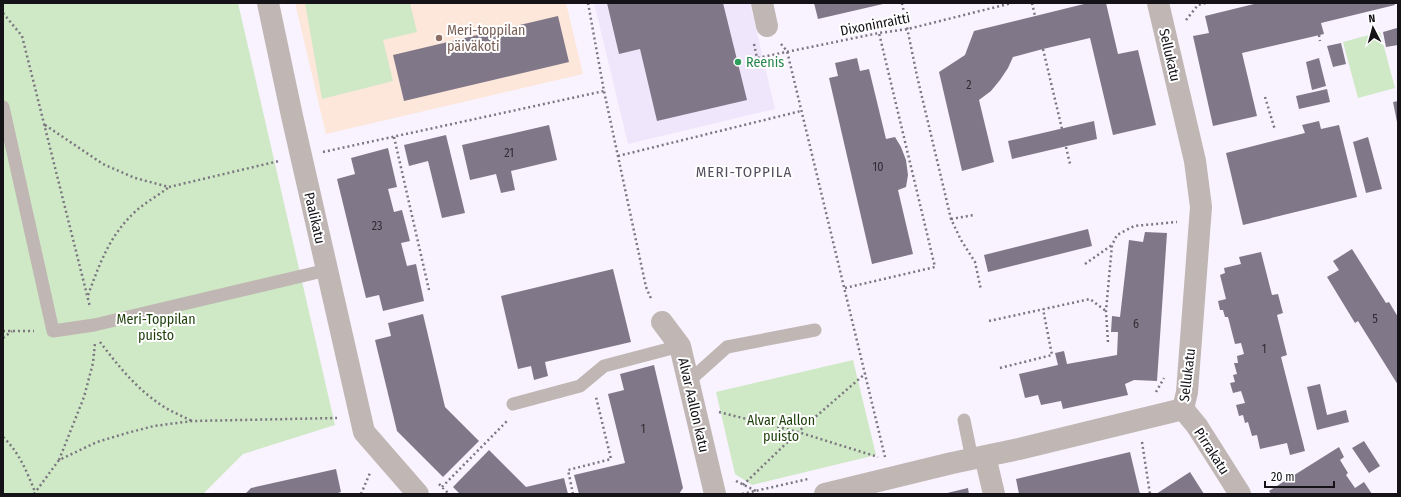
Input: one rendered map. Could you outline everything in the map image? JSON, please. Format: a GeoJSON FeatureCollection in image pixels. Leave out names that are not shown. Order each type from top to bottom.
{"type":"FeatureCollection","features":[{"type":"Feature","properties":{"kind":"street","name":"Paalikatu"},"geometry":{"type":"LineString","coordinates":[[268,3],[292,116],[364,432],[418,494]]}},
{"type":"Feature","properties":{"kind":"street"},"geometry":{"type":"LineString","coordinates":[[762,3],[767,26]]}},
{"type":"Feature","properties":{"kind":"street","name":"Sellukatu"},"geometry":{"type":"LineString","coordinates":[[825,494],[1183,409],[1187,392],[1201,207],[1195,161],[1158,3]]}},
{"type":"Feature","properties":{"kind":"street","name":"Alvar Aallon katu"},"geometry":{"type":"LineString","coordinates":[[662,322],[680,346],[715,494]]}},
{"type":"Feature","properties":{"kind":"street","name":"Pirrakatu"},"geometry":{"type":"LineString","coordinates":[[1183,409],[1197,426],[1240,494]]}},
{"type":"Feature","properties":{"kind":"street"},"geometry":{"type":"LineString","coordinates":[[979,458],[994,494]]}},
{"type":"Feature","properties":{"kind":"lane"},"geometry":{"type":"LineString","coordinates":[[3,107],[53,331],[94,325],[327,270]]}},
{"type":"Feature","properties":{"kind":"lane"},"geometry":{"type":"LineString","coordinates":[[689,381],[727,347],[815,330]]}},
{"type":"Feature","properties":{"kind":"lane"},"geometry":{"type":"LineString","coordinates":[[514,404],[580,386],[604,366],[680,346]]}},
{"type":"Feature","properties":{"kind":"lane"},"geometry":{"type":"LineString","coordinates":[[964,420],[979,458]]}},
{"type":"Feature","properties":{"kind":"path"},"geometry":{"type":"LineString","coordinates":[[588,3],[604,91],[646,287],[662,322]]}},
{"type":"Feature","properties":{"kind":"path"},"geometry":{"type":"LineString","coordinates":[[902,3],[917,76],[952,219],[960,240],[975,262],[981,290]]}},
{"type":"Feature","properties":{"kind":"path","name":"Dixoninraitti"},"geometry":{"type":"LineString","coordinates":[[757,58],[879,33],[908,29],[1012,3]]}},
{"type":"Feature","properties":{"kind":"path"},"geometry":{"type":"LineString","coordinates":[[1032,3],[1035,16]]}},
{"type":"Feature","properties":{"kind":"path"},"geometry":{"type":"LineString","coordinates":[[1198,3],[1198,5],[1206,3]]}},
{"type":"Feature","properties":{"kind":"path"},"geometry":{"type":"LineString","coordinates":[[3,13],[22,36],[94,325]]}},
{"type":"Feature","properties":{"kind":"path"},"geometry":{"type":"LineString","coordinates":[[845,288],[935,268],[879,33]]}},
{"type":"Feature","properties":{"kind":"path"},"geometry":{"type":"LineString","coordinates":[[1319,35],[1320,41]]}},
{"type":"Feature","properties":{"kind":"path"},"geometry":{"type":"LineString","coordinates":[[1043,49],[1062,129]]}},
{"type":"Feature","properties":{"kind":"path"},"geometry":{"type":"LineString","coordinates":[[718,412],[798,432],[886,460],[787,51]]}},
{"type":"Feature","properties":{"kind":"path"},"geometry":{"type":"LineString","coordinates":[[324,159],[322,152],[604,91]]}},
{"type":"Feature","properties":{"kind":"path"},"geometry":{"type":"LineString","coordinates":[[1265,97],[1275,130]]}},
{"type":"Feature","properties":{"kind":"path"},"geometry":{"type":"LineString","coordinates":[[618,156],[801,111]]}},
{"type":"Feature","properties":{"kind":"path"},"geometry":{"type":"LineString","coordinates":[[45,125],[103,164],[136,178],[169,187]]}},
{"type":"Feature","properties":{"kind":"path"},"geometry":{"type":"LineString","coordinates":[[394,137],[429,290]]}},
{"type":"Feature","properties":{"kind":"path"},"geometry":{"type":"LineString","coordinates":[[1066,147],[1070,164]]}},
{"type":"Feature","properties":{"kind":"path"},"geometry":{"type":"LineString","coordinates":[[88,296],[100,264],[114,236],[137,210],[169,187],[284,159]]}},
{"type":"Feature","properties":{"kind":"path"},"geometry":{"type":"LineString","coordinates":[[952,219],[974,215]]}},
{"type":"Feature","properties":{"kind":"path"},"geometry":{"type":"LineString","coordinates":[[1176,230],[1178,215]]}},
{"type":"Feature","properties":{"kind":"path"},"geometry":{"type":"LineString","coordinates":[[1108,342],[1106,311],[1112,245],[1117,235],[1134,226],[1177,222]]}},
{"type":"Feature","properties":{"kind":"path"},"geometry":{"type":"LineString","coordinates":[[1085,264],[1112,245]]}},
{"type":"Feature","properties":{"kind":"path"},"geometry":{"type":"LineString","coordinates":[[989,321],[1090,299],[1106,311]]}},
{"type":"Feature","properties":{"kind":"path"},"geometry":{"type":"LineString","coordinates":[[1000,368],[1052,355],[1043,309]]}},
{"type":"Feature","properties":{"kind":"path"},"geometry":{"type":"LineString","coordinates":[[3,331],[53,331]]}},
{"type":"Feature","properties":{"kind":"path"},"geometry":{"type":"LineString","coordinates":[[3,338],[12,331]]}},
{"type":"Feature","properties":{"kind":"path"},"geometry":{"type":"LineString","coordinates":[[35,493],[59,460],[84,397],[93,363],[96,338],[121,370],[143,391],[157,403],[192,421]]}},
{"type":"Feature","properties":{"kind":"path"},"geometry":{"type":"LineString","coordinates":[[1155,393],[1164,378],[1165,370]]}},
{"type":"Feature","properties":{"kind":"path"},"geometry":{"type":"LineString","coordinates":[[743,485],[798,432],[866,373]]}},
{"type":"Feature","properties":{"kind":"path"},"geometry":{"type":"LineString","coordinates":[[573,494],[568,470],[611,459],[591,377]]}},
{"type":"Feature","properties":{"kind":"path"},"geometry":{"type":"LineString","coordinates":[[442,487],[515,413],[514,404]]}},
{"type":"Feature","properties":{"kind":"path"},"geometry":{"type":"LineString","coordinates":[[59,460],[97,442],[154,426],[192,421],[342,418]]}},
{"type":"Feature","properties":{"kind":"path"},"geometry":{"type":"LineString","coordinates":[[3,437],[15,450],[23,464],[35,493]]}},
{"type":"Feature","properties":{"kind":"path"},"geometry":{"type":"LineString","coordinates":[[1142,442],[1150,494]]}},
{"type":"Feature","properties":{"kind":"path"},"geometry":{"type":"LineString","coordinates":[[361,494],[370,473]]}},
{"type":"Feature","properties":{"kind":"path"},"geometry":{"type":"LineString","coordinates":[[742,494],[757,492],[810,478]]}},
{"type":"Feature","properties":{"kind":"path"},"geometry":{"type":"LineString","coordinates":[[437,482],[449,494]]}},
{"type":"Feature","properties":{"kind":"shaded area","name":"Meri-toppilan päiväkoti"},"geometry":{"type":"Polygon","coordinates":[[[295,3],[566,3],[583,74],[326,134],[295,3]]]}},
{"type":"Feature","properties":{"kind":"shaded area"},"geometry":{"type":"Polygon","coordinates":[[[594,3],[750,3],[775,109],[628,144],[594,3]]]}},
{"type":"Feature","properties":{"kind":"green space","name":"Meri-Toppilan puisto"},"geometry":{"type":"Polygon","coordinates":[[[3,3],[238,3],[335,425],[243,454],[203,494],[3,494],[3,3]]]}},
{"type":"Feature","properties":{"kind":"green space"},"geometry":{"type":"Polygon","coordinates":[[[305,3],[410,3],[417,32],[383,40],[393,81],[322,99],[305,3]]]}},
{"type":"Feature","properties":{"kind":"green space"},"geometry":{"type":"Polygon","coordinates":[[[1380,32],[1395,88],[1358,98],[1343,42],[1380,32]]]}},
{"type":"Feature","properties":{"kind":"green space","name":"Alvar Aallon puisto"},"geometry":{"type":"Polygon","coordinates":[[[853,360],[876,455],[752,485],[735,474],[716,392],[853,360]]]}},
{"type":"Feature","properties":{"kind":"building"},"geometry":{"type":"Polygon","coordinates":[[[607,3],[723,3],[747,100],[657,121],[640,49],[619,54],[607,3]]]}},
{"type":"Feature","properties":{"kind":"building"},"geometry":{"type":"Polygon","coordinates":[[[814,3],[883,3],[883,4],[818,19],[814,3]]]}},
{"type":"Feature","properties":{"kind":"building"},"geometry":{"type":"Polygon","coordinates":[[[1088,3],[1106,3],[1118,54],[1138,50],[1156,125],[1113,135],[1090,38],[1043,49],[1013,57],[1000,80],[991,91],[979,100],[994,162],[962,171],[939,72],[965,55],[974,31],[1088,3]]]}},
{"type":"Feature","properties":{"kind":"building"},"geometry":{"type":"Polygon","coordinates":[[[1258,3],[1394,3],[1395,5],[1321,23],[1324,34],[1242,53],[1257,116],[1213,126],[1193,36],[1209,33],[1205,16],[1258,3]]]}},
{"type":"Feature","properties":{"kind":"building"},"geometry":{"type":"Polygon","coordinates":[[[558,16],[569,62],[404,101],[393,55],[558,16]]]}},
{"type":"Feature","properties":{"kind":"building"},"geometry":{"type":"Polygon","coordinates":[[[1397,28],[1398,45],[1386,47],[1383,32],[1397,28]]]}},
{"type":"Feature","properties":{"kind":"building"},"geometry":{"type":"Polygon","coordinates":[[[1341,43],[1346,64],[1333,67],[1327,46],[1341,43]]]}},
{"type":"Feature","properties":{"kind":"building"},"geometry":{"type":"Polygon","coordinates":[[[857,58],[860,71],[869,69],[886,139],[895,137],[906,160],[908,175],[906,187],[898,190],[913,254],[872,264],[829,78],[838,76],[835,63],[857,58]]]}},
{"type":"Feature","properties":{"kind":"building"},"geometry":{"type":"Polygon","coordinates":[[[1319,58],[1326,86],[1312,90],[1306,62],[1319,58]]]}},
{"type":"Feature","properties":{"kind":"building"},"geometry":{"type":"Polygon","coordinates":[[[1327,89],[1330,102],[1299,109],[1296,96],[1327,89]]]}},
{"type":"Feature","properties":{"kind":"building"},"geometry":{"type":"Polygon","coordinates":[[[1398,101],[1398,122],[1397,122],[1393,102],[1398,101]]]}},
{"type":"Feature","properties":{"kind":"building"},"geometry":{"type":"Polygon","coordinates":[[[1094,121],[1097,139],[1012,159],[1008,141],[1094,121]]]}},
{"type":"Feature","properties":{"kind":"building"},"geometry":{"type":"Polygon","coordinates":[[[1319,121],[1321,129],[1339,125],[1357,197],[1243,225],[1226,153],[1305,133],[1302,125],[1319,121]]]}},
{"type":"Feature","properties":{"kind":"building"},"geometry":{"type":"Polygon","coordinates":[[[549,125],[557,160],[511,171],[515,190],[501,193],[496,174],[470,180],[462,145],[549,125]]]}},
{"type":"Feature","properties":{"kind":"building"},"geometry":{"type":"Polygon","coordinates":[[[446,135],[465,213],[442,218],[428,161],[409,166],[404,145],[446,135]]]}},
{"type":"Feature","properties":{"kind":"building"},"geometry":{"type":"Polygon","coordinates":[[[1368,137],[1382,189],[1366,193],[1353,142],[1368,137]]]}},
{"type":"Feature","properties":{"kind":"building"},"geometry":{"type":"Polygon","coordinates":[[[388,148],[397,187],[388,189],[394,212],[402,210],[410,241],[401,243],[407,266],[416,264],[424,301],[383,311],[379,295],[366,298],[337,179],[355,174],[351,158],[388,148]]]}},
{"type":"Feature","properties":{"kind":"building"},"geometry":{"type":"Polygon","coordinates":[[[1088,229],[1092,246],[988,272],[984,255],[1088,229]]]}},
{"type":"Feature","properties":{"kind":"building"},"geometry":{"type":"Polygon","coordinates":[[[1145,232],[1167,233],[1157,381],[1134,380],[1125,384],[1128,395],[1063,409],[1061,401],[1041,405],[1038,395],[1025,398],[1019,374],[1058,365],[1055,353],[1064,351],[1067,364],[1117,355],[1118,332],[1111,332],[1112,316],[1120,317],[1129,240],[1143,242],[1145,232]]]}},
{"type":"Feature","properties":{"kind":"building"},"geometry":{"type":"Polygon","coordinates":[[[1352,249],[1386,303],[1389,302],[1398,317],[1398,385],[1358,321],[1355,323],[1327,277],[1339,270],[1333,261],[1352,249]]]}},
{"type":"Feature","properties":{"kind":"building"},"geometry":{"type":"Polygon","coordinates":[[[1261,252],[1272,295],[1278,294],[1283,313],[1277,315],[1287,355],[1281,357],[1305,451],[1290,455],[1287,443],[1260,449],[1257,435],[1252,436],[1248,422],[1245,423],[1243,415],[1239,416],[1236,405],[1245,403],[1241,391],[1233,393],[1230,383],[1235,382],[1233,375],[1237,374],[1234,363],[1238,363],[1237,356],[1244,354],[1241,343],[1235,344],[1228,317],[1225,317],[1223,310],[1220,310],[1218,301],[1226,299],[1220,275],[1225,273],[1224,268],[1241,264],[1239,257],[1261,252]]]}},
{"type":"Feature","properties":{"kind":"building"},"geometry":{"type":"Polygon","coordinates":[[[613,269],[631,342],[545,362],[548,376],[534,380],[531,366],[518,369],[501,296],[613,269]]]}},
{"type":"Feature","properties":{"kind":"building"},"geometry":{"type":"Polygon","coordinates":[[[423,314],[445,407],[479,441],[443,477],[397,431],[375,340],[391,336],[388,323],[423,314]]]}},
{"type":"Feature","properties":{"kind":"building"},"geometry":{"type":"Polygon","coordinates":[[[654,365],[683,488],[679,494],[579,494],[574,475],[625,463],[608,394],[624,390],[620,374],[654,365]]]}},
{"type":"Feature","properties":{"kind":"building"},"geometry":{"type":"Polygon","coordinates":[[[1320,384],[1327,415],[1346,410],[1349,422],[1317,430],[1307,387],[1320,384]]]}},
{"type":"Feature","properties":{"kind":"building"},"geometry":{"type":"Polygon","coordinates":[[[1364,441],[1380,466],[1369,473],[1352,448],[1364,441]]]}},
{"type":"Feature","properties":{"kind":"building"},"geometry":{"type":"Polygon","coordinates":[[[1339,447],[1344,457],[1340,460],[1348,473],[1346,475],[1355,488],[1364,482],[1372,494],[1271,494],[1269,491],[1339,447]]]}},
{"type":"Feature","properties":{"kind":"building"},"geometry":{"type":"Polygon","coordinates":[[[489,450],[526,487],[564,478],[568,494],[460,494],[453,487],[489,450]]]}},
{"type":"Feature","properties":{"kind":"building"},"geometry":{"type":"Polygon","coordinates":[[[1130,452],[1140,494],[1019,494],[1016,479],[1130,452]]]}},
{"type":"Feature","properties":{"kind":"building"},"geometry":{"type":"Polygon","coordinates":[[[336,469],[341,492],[335,494],[245,494],[251,488],[336,469]]]}},
{"type":"Feature","properties":{"kind":"building"},"geometry":{"type":"Polygon","coordinates":[[[1190,472],[1204,494],[1156,494],[1190,472]]]}},
{"type":"Feature","properties":{"kind":"building"},"geometry":{"type":"Polygon","coordinates":[[[968,488],[969,494],[947,494],[947,493],[968,488]]]}},
{"type":"Feature","properties":{"kind":"place","name":"Meri-toppilan päiväkoti"},"geometry":{"type":"Point","coordinates":[439,38]}},
{"type":"Feature","properties":{"kind":"place","name":"Reenis"},"geometry":{"type":"Point","coordinates":[738,62]}},
{"type":"Feature","properties":{"kind":"district","name":"MERI-TOPPILA"},"geometry":{"type":"Point","coordinates":[744,172]}}]}
